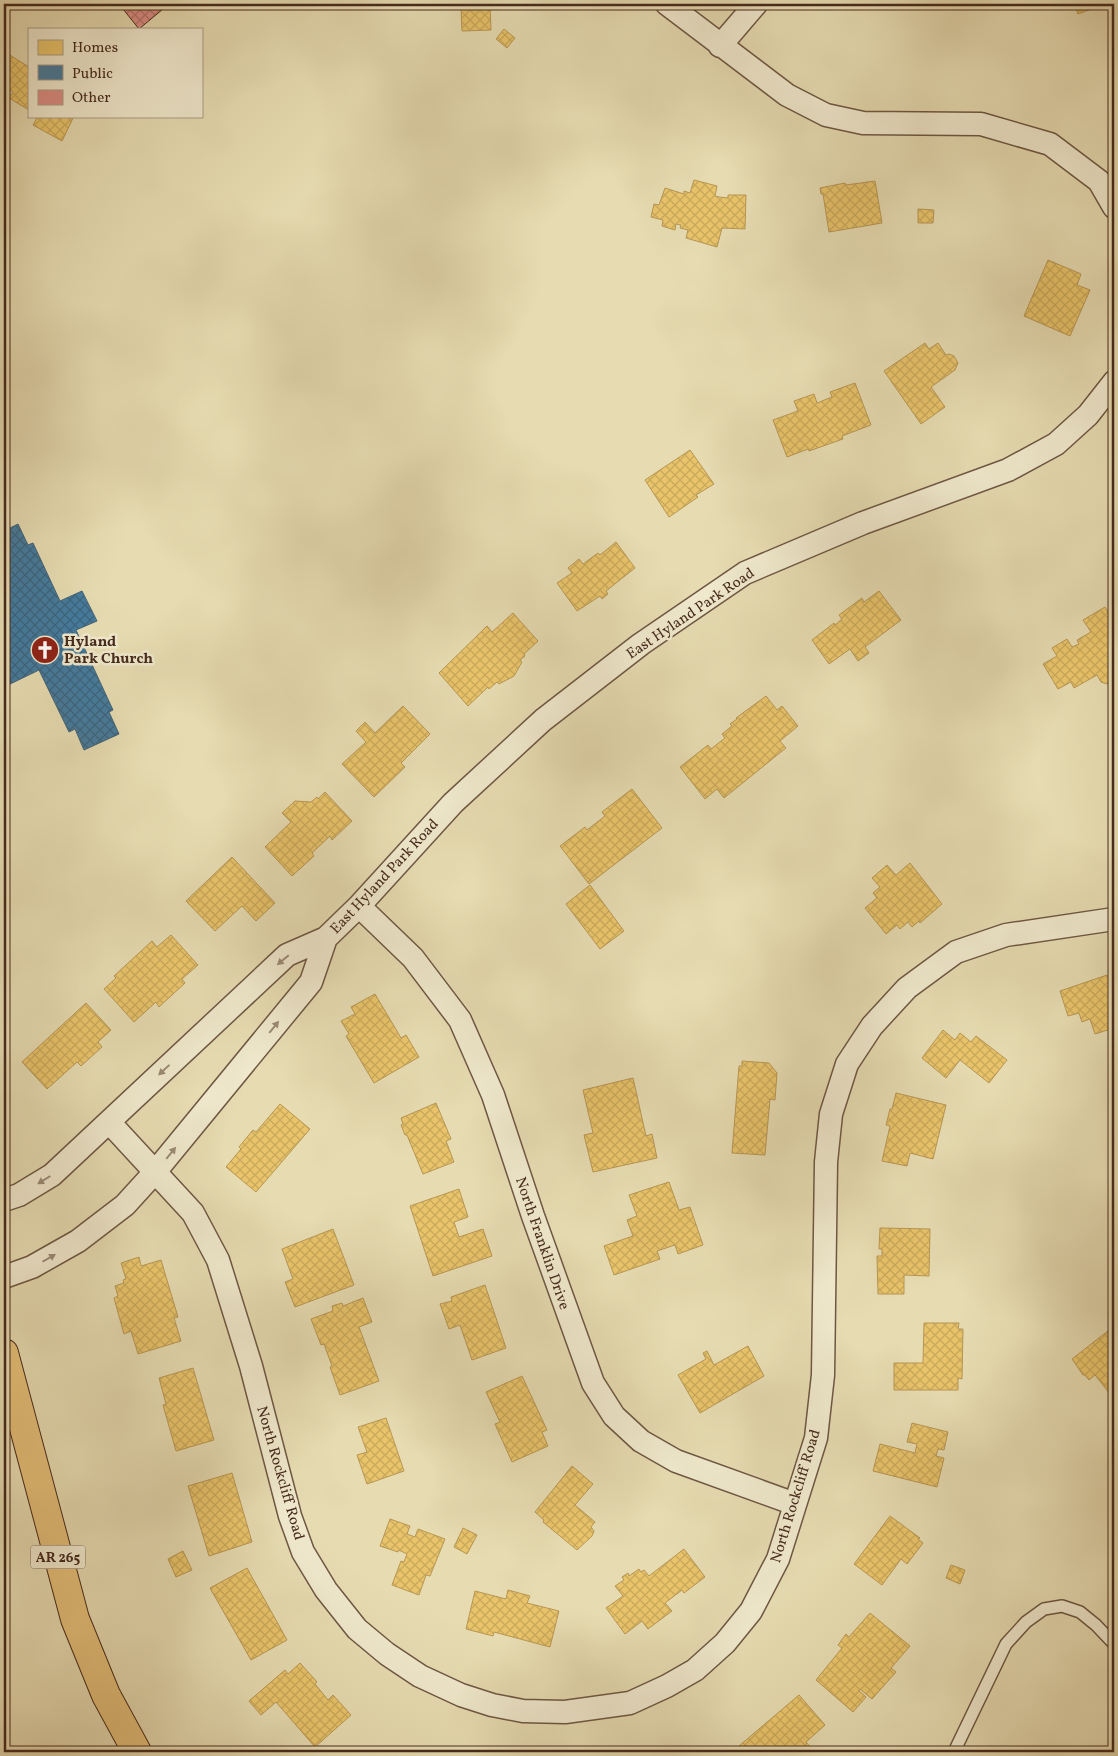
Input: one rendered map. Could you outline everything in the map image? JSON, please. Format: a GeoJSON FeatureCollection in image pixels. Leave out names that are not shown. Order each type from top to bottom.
{"type":"FeatureCollection","features":[{"type":"Feature","properties":{"kind":"main road","name":"AR 265"},"geometry":{"type":"LineString","coordinates":[[4,1353],[75,1619],[106,1695],[137,1752]]}},
{"type":"Feature","properties":{"kind":"street"},"geometry":{"type":"LineString","coordinates":[[667,4],[787,95],[826,116],[864,123],[981,124],[1050,144],[1098,181],[1114,207]]}},
{"type":"Feature","properties":{"kind":"street"},"geometry":{"type":"LineString","coordinates":[[720,46],[756,4]]}},
{"type":"Feature","properties":{"kind":"street","name":"East Hyland Park Road"},"geometry":{"type":"LineString","coordinates":[[4,1200],[19,1195],[52,1175],[287,956],[326,938],[359,906],[453,803],[543,720],[641,644],[745,573],[863,523],[1008,470],[1056,444],[1088,415],[1114,382]]}},
{"type":"Feature","properties":{"kind":"street","name":"North Franklin Drive"},"geometry":{"type":"LineString","coordinates":[[359,906],[413,958],[460,1020],[492,1095],[593,1383],[614,1416],[641,1441],[676,1461],[795,1504]]}},
{"type":"Feature","properties":{"kind":"street","name":"North Rockcliff Road"},"geometry":{"type":"LineString","coordinates":[[109,1122],[193,1213],[218,1260],[251,1366],[290,1516],[304,1552],[326,1590],[357,1629],[387,1654],[434,1683],[461,1695],[492,1704],[523,1711],[565,1712],[630,1702],[667,1686],[695,1670],[726,1643],[751,1611],[778,1559],[816,1438],[823,1375],[826,1162],[831,1114],[847,1064],[872,1026],[906,988],[956,952],[1006,935],[1114,919]]}},
{"type":"Feature","properties":{"kind":"street","name":"East Hyland Park Road"},"geometry":{"type":"LineString","coordinates":[[4,1276],[32,1267],[78,1241],[125,1205],[155,1172],[312,982],[326,938]]}},
{"type":"Feature","properties":{"kind":"lane"},"geometry":{"type":"LineString","coordinates":[[954,1752],[1006,1644],[1026,1622],[1044,1609],[1062,1606],[1080,1612],[1114,1644]]}},
{"type":"Feature","properties":{"kind":"building: Homes"},"geometry":{"type":"Polygon","coordinates":[[[1074,4],[1105,4],[1078,14],[1074,4]]]}},
{"type":"Feature","properties":{"kind":"building: Homes"},"geometry":{"type":"Polygon","coordinates":[[[490,6],[491,30],[462,31],[461,7],[490,6]]]}},
{"type":"Feature","properties":{"kind":"building: Homes"},"geometry":{"type":"Polygon","coordinates":[[[4,28],[7,28],[8,54],[28,66],[28,109],[9,98],[13,92],[4,86],[4,28]]]}},
{"type":"Feature","properties":{"kind":"building: Homes"},"geometry":{"type":"Polygon","coordinates":[[[504,29],[515,38],[507,48],[496,39],[504,29]]]}},
{"type":"Feature","properties":{"kind":"building: Homes"},"geometry":{"type":"Polygon","coordinates":[[[37,118],[73,118],[62,141],[33,125],[37,118]]]}},
{"type":"Feature","properties":{"kind":"building: Homes"},"geometry":{"type":"Polygon","coordinates":[[[694,180],[717,186],[715,196],[728,198],[728,195],[746,195],[745,229],[722,228],[717,247],[686,238],[688,230],[680,228],[681,225],[676,224],[675,230],[662,226],[663,220],[651,217],[654,204],[659,205],[665,188],[684,194],[684,191],[690,193],[694,180]]]}},
{"type":"Feature","properties":{"kind":"building: Homes"},"geometry":{"type":"Polygon","coordinates":[[[875,181],[882,223],[829,232],[823,194],[821,194],[820,188],[845,183],[846,185],[875,181]]]}},
{"type":"Feature","properties":{"kind":"building: Homes"},"geometry":{"type":"Polygon","coordinates":[[[918,209],[934,210],[933,223],[918,223],[918,209]]]}},
{"type":"Feature","properties":{"kind":"building: Homes"},"geometry":{"type":"Polygon","coordinates":[[[1048,260],[1081,274],[1077,285],[1090,290],[1070,336],[1024,316],[1048,260]]]}},
{"type":"Feature","properties":{"kind":"building: Homes"},"geometry":{"type":"Polygon","coordinates":[[[925,343],[929,349],[938,343],[946,355],[954,356],[958,363],[955,370],[931,387],[945,407],[921,424],[884,371],[925,343]]]}},
{"type":"Feature","properties":{"kind":"building: Homes"},"geometry":{"type":"Polygon","coordinates":[[[855,383],[871,425],[842,436],[843,439],[787,457],[773,420],[798,411],[794,401],[814,394],[817,403],[832,397],[830,392],[855,383]]]}},
{"type":"Feature","properties":{"kind":"building: Homes"},"geometry":{"type":"Polygon","coordinates":[[[690,450],[714,484],[696,495],[698,497],[669,517],[645,480],[690,450]]]}},
{"type":"Feature","properties":{"kind":"building: Homes"},"geometry":{"type":"Polygon","coordinates":[[[616,542],[635,568],[606,591],[608,594],[602,599],[600,596],[577,611],[557,583],[572,573],[568,568],[579,559],[583,564],[598,553],[600,555],[616,542]]]}},
{"type":"Feature","properties":{"kind":"building: Homes"},"geometry":{"type":"Polygon","coordinates":[[[879,591],[901,620],[865,647],[869,653],[858,661],[850,649],[829,664],[812,640],[834,623],[835,625],[842,619],[839,615],[862,598],[864,602],[879,591]]]}},
{"type":"Feature","properties":{"kind":"building: Homes"},"geometry":{"type":"Polygon","coordinates":[[[1105,607],[1114,622],[1114,679],[1107,684],[1101,682],[1097,675],[1074,688],[1071,682],[1058,689],[1043,664],[1057,656],[1052,648],[1067,639],[1072,647],[1079,644],[1077,640],[1091,632],[1083,620],[1105,607]]]}},
{"type":"Feature","properties":{"kind":"building: Homes"},"geometry":{"type":"Polygon","coordinates":[[[513,613],[538,641],[524,654],[525,656],[520,660],[522,662],[514,676],[499,684],[497,682],[489,689],[488,687],[468,706],[439,673],[487,626],[492,632],[513,613]]]}},
{"type":"Feature","properties":{"kind":"building: Homes"},"geometry":{"type":"Polygon","coordinates":[[[766,696],[777,710],[782,706],[798,726],[780,741],[786,748],[724,798],[717,789],[705,799],[680,767],[708,745],[711,749],[725,738],[722,734],[732,726],[730,724],[766,696]]]}},
{"type":"Feature","properties":{"kind":"building: Homes"},"geometry":{"type":"Polygon","coordinates":[[[403,706],[430,734],[401,763],[405,767],[374,797],[342,764],[366,742],[356,731],[365,722],[375,733],[403,706]]]}},
{"type":"Feature","properties":{"kind":"building: Homes"},"geometry":{"type":"Polygon","coordinates":[[[632,789],[662,828],[589,884],[560,846],[585,827],[587,830],[605,816],[602,812],[632,789]]]}},
{"type":"Feature","properties":{"kind":"building: Homes"},"geometry":{"type":"Polygon","coordinates":[[[325,792],[352,821],[332,840],[330,836],[312,853],[314,856],[292,876],[265,847],[291,822],[282,813],[295,801],[311,802],[317,797],[318,799],[325,792]]]}},
{"type":"Feature","properties":{"kind":"building: Homes"},"geometry":{"type":"Polygon","coordinates":[[[232,857],[275,903],[256,921],[242,906],[215,931],[186,901],[232,857]]]}},
{"type":"Feature","properties":{"kind":"building: Homes"},"geometry":{"type":"Polygon","coordinates":[[[910,863],[942,904],[920,923],[919,921],[912,927],[908,922],[900,929],[897,925],[886,934],[865,908],[877,898],[873,893],[880,887],[872,878],[887,865],[896,875],[910,863]]]}},
{"type":"Feature","properties":{"kind":"building: Homes"},"geometry":{"type":"Polygon","coordinates":[[[590,885],[624,931],[600,949],[566,904],[590,885]]]}},
{"type":"Feature","properties":{"kind":"building: Homes"},"geometry":{"type":"Polygon","coordinates":[[[171,935],[198,965],[182,979],[185,983],[159,1007],[156,1002],[134,1022],[104,989],[116,978],[114,976],[152,941],[157,947],[171,935]]]}},
{"type":"Feature","properties":{"kind":"building: Homes"},"geometry":{"type":"Polygon","coordinates":[[[1107,975],[1108,977],[1114,975],[1114,1028],[1095,1034],[1090,1019],[1082,1022],[1079,1013],[1068,1016],[1060,991],[1107,975]]]}},
{"type":"Feature","properties":{"kind":"building: Homes"},"geometry":{"type":"Polygon","coordinates":[[[375,994],[401,1038],[406,1035],[419,1057],[374,1083],[346,1036],[349,1034],[341,1021],[355,1014],[351,1007],[375,994]]]}},
{"type":"Feature","properties":{"kind":"building: Homes"},"geometry":{"type":"Polygon","coordinates":[[[86,1003],[111,1030],[98,1042],[102,1047],[81,1066],[77,1062],[47,1089],[22,1062],[86,1003]]]}},
{"type":"Feature","properties":{"kind":"building: Homes"},"geometry":{"type":"Polygon","coordinates":[[[943,1030],[955,1040],[960,1033],[971,1042],[976,1036],[1007,1060],[989,1083],[960,1060],[946,1078],[922,1058],[943,1030]]]}},
{"type":"Feature","properties":{"kind":"building: Homes"},"geometry":{"type":"Polygon","coordinates":[[[742,1061],[769,1063],[777,1073],[775,1100],[770,1099],[765,1155],[732,1153],[739,1066],[742,1066],[742,1061]]]}},
{"type":"Feature","properties":{"kind":"building: Homes"},"geometry":{"type":"Polygon","coordinates":[[[633,1078],[646,1136],[652,1134],[657,1158],[593,1172],[584,1135],[593,1133],[583,1090],[633,1078]]]}},
{"type":"Feature","properties":{"kind":"building: Homes"},"geometry":{"type":"Polygon","coordinates":[[[896,1093],[946,1105],[933,1159],[910,1153],[907,1166],[882,1161],[890,1126],[886,1125],[896,1093]]]}},
{"type":"Feature","properties":{"kind":"building: Homes"},"geometry":{"type":"Polygon","coordinates":[[[436,1103],[451,1139],[446,1141],[454,1162],[423,1174],[401,1125],[403,1124],[401,1118],[436,1103]]]}},
{"type":"Feature","properties":{"kind":"building: Homes"},"geometry":{"type":"Polygon","coordinates":[[[280,1104],[310,1129],[256,1192],[226,1167],[241,1149],[239,1147],[253,1130],[256,1132],[280,1104]]]}},
{"type":"Feature","properties":{"kind":"building: Homes"},"geometry":{"type":"Polygon","coordinates":[[[669,1182],[679,1210],[690,1207],[703,1245],[678,1254],[675,1245],[657,1251],[660,1259],[614,1275],[604,1246],[633,1236],[627,1220],[637,1216],[629,1195],[669,1182]]]}},
{"type":"Feature","properties":{"kind":"building: Homes"},"geometry":{"type":"Polygon","coordinates":[[[459,1189],[468,1217],[454,1222],[459,1237],[483,1229],[492,1256],[433,1276],[410,1206],[459,1189]]]}},
{"type":"Feature","properties":{"kind":"building: Homes"},"geometry":{"type":"Polygon","coordinates":[[[880,1228],[930,1229],[929,1276],[904,1275],[904,1294],[878,1294],[877,1256],[882,1256],[882,1249],[879,1249],[880,1228]]]}},
{"type":"Feature","properties":{"kind":"building: Homes"},"geometry":{"type":"Polygon","coordinates":[[[333,1229],[354,1285],[295,1307],[285,1282],[293,1279],[282,1249],[333,1229]]]}},
{"type":"Feature","properties":{"kind":"building: Homes"},"geometry":{"type":"Polygon","coordinates":[[[139,1257],[141,1266],[161,1260],[178,1317],[174,1318],[181,1341],[138,1354],[131,1331],[124,1334],[114,1298],[118,1296],[115,1286],[124,1283],[123,1280],[126,1279],[121,1263],[139,1257]]]}},
{"type":"Feature","properties":{"kind":"building: Homes"},"geometry":{"type":"Polygon","coordinates":[[[485,1285],[506,1348],[472,1360],[460,1325],[449,1329],[440,1304],[452,1301],[451,1297],[485,1285]]]}},
{"type":"Feature","properties":{"kind":"building: Homes"},"geometry":{"type":"Polygon","coordinates":[[[363,1298],[372,1322],[359,1327],[379,1381],[340,1395],[324,1344],[321,1345],[311,1319],[333,1311],[332,1306],[342,1303],[343,1306],[363,1298]]]}},
{"type":"Feature","properties":{"kind":"building: Homes"},"geometry":{"type":"Polygon","coordinates":[[[924,1323],[959,1323],[958,1329],[963,1329],[962,1379],[958,1378],[958,1390],[894,1390],[894,1363],[923,1363],[924,1323]]]}},
{"type":"Feature","properties":{"kind":"building: Homes"},"geometry":{"type":"Polygon","coordinates":[[[1113,1327],[1114,1399],[1095,1375],[1089,1380],[1083,1375],[1072,1359],[1113,1327]]]}},
{"type":"Feature","properties":{"kind":"building: Homes"},"geometry":{"type":"Polygon","coordinates":[[[748,1346],[764,1376],[700,1413],[678,1375],[706,1359],[703,1353],[707,1351],[714,1365],[748,1346]]]}},
{"type":"Feature","properties":{"kind":"building: Homes"},"geometry":{"type":"Polygon","coordinates":[[[193,1368],[214,1440],[176,1451],[163,1405],[166,1404],[159,1378],[193,1368]]]}},
{"type":"Feature","properties":{"kind":"building: Homes"},"geometry":{"type":"Polygon","coordinates":[[[522,1376],[547,1430],[542,1432],[548,1446],[512,1462],[495,1424],[500,1422],[486,1392],[522,1376]]]}},
{"type":"Feature","properties":{"kind":"building: Homes"},"geometry":{"type":"Polygon","coordinates":[[[386,1418],[404,1471],[367,1484],[357,1455],[367,1452],[358,1427],[386,1418]]]}},
{"type":"Feature","properties":{"kind":"building: Homes"},"geometry":{"type":"Polygon","coordinates":[[[912,1423],[948,1432],[944,1450],[938,1449],[936,1456],[944,1458],[937,1487],[873,1471],[880,1444],[915,1453],[917,1444],[907,1442],[912,1423]]]}},
{"type":"Feature","properties":{"kind":"building: Homes"},"geometry":{"type":"Polygon","coordinates":[[[572,1466],[593,1484],[575,1505],[595,1522],[591,1527],[594,1531],[592,1536],[577,1550],[543,1522],[544,1520],[535,1512],[572,1466]]]}},
{"type":"Feature","properties":{"kind":"building: Homes"},"geometry":{"type":"Polygon","coordinates":[[[232,1473],[252,1542],[209,1556],[188,1486],[232,1473]]]}},
{"type":"Feature","properties":{"kind":"building: Homes"},"geometry":{"type":"Polygon","coordinates":[[[890,1516],[920,1538],[918,1539],[923,1543],[907,1564],[901,1559],[882,1585],[854,1564],[890,1516]]]}},
{"type":"Feature","properties":{"kind":"building: Homes"},"geometry":{"type":"Polygon","coordinates":[[[390,1519],[410,1526],[407,1534],[415,1537],[418,1529],[445,1539],[430,1576],[426,1575],[419,1595],[392,1585],[401,1561],[404,1562],[407,1554],[399,1550],[398,1552],[380,1546],[390,1519]]]}},
{"type":"Feature","properties":{"kind":"building: Homes"},"geometry":{"type":"Polygon","coordinates":[[[463,1528],[477,1535],[467,1554],[454,1547],[463,1528]]]}},
{"type":"Feature","properties":{"kind":"building: Homes"},"geometry":{"type":"Polygon","coordinates":[[[684,1549],[705,1577],[684,1593],[682,1590],[665,1603],[672,1611],[648,1629],[642,1621],[625,1634],[606,1608],[623,1596],[615,1586],[624,1580],[622,1577],[628,1573],[629,1576],[639,1569],[641,1572],[644,1570],[649,1576],[684,1549]]]}},
{"type":"Feature","properties":{"kind":"building: Homes"},"geometry":{"type":"Polygon","coordinates":[[[183,1551],[192,1570],[176,1577],[168,1559],[183,1551]]]}},
{"type":"Feature","properties":{"kind":"building: Homes"},"geometry":{"type":"Polygon","coordinates":[[[951,1565],[965,1570],[960,1584],[946,1578],[951,1565]]]}},
{"type":"Feature","properties":{"kind":"building: Homes"},"geometry":{"type":"Polygon","coordinates":[[[247,1568],[287,1640],[251,1660],[210,1588],[247,1568]]]}},
{"type":"Feature","properties":{"kind":"building: Homes"},"geometry":{"type":"Polygon","coordinates":[[[508,1590],[530,1596],[527,1603],[559,1611],[550,1647],[494,1632],[493,1636],[466,1629],[475,1591],[506,1599],[508,1590]]]}},
{"type":"Feature","properties":{"kind":"building: Homes"},"geometry":{"type":"Polygon","coordinates":[[[870,1613],[910,1646],[891,1668],[896,1672],[872,1699],[860,1689],[859,1691],[866,1697],[853,1712],[816,1680],[842,1648],[838,1645],[846,1634],[849,1637],[870,1613]]]}},
{"type":"Feature","properties":{"kind":"building: Homes"},"geometry":{"type":"Polygon","coordinates":[[[300,1663],[317,1682],[315,1684],[328,1700],[333,1695],[351,1715],[315,1747],[276,1702],[261,1715],[249,1701],[285,1670],[288,1674],[300,1663]]]}},
{"type":"Feature","properties":{"kind":"building: Homes"},"geometry":{"type":"Polygon","coordinates":[[[799,1695],[825,1725],[806,1742],[813,1750],[810,1752],[745,1752],[739,1746],[799,1695]]]}},
{"type":"Feature","properties":{"kind":"building: Public","name":"Hyland Park Church"},"geometry":{"type":"Polygon","coordinates":[[[18,524],[28,545],[33,543],[60,601],[82,591],[97,621],[76,630],[113,710],[109,712],[119,734],[84,750],[75,729],[69,732],[39,670],[4,687],[4,607],[8,605],[4,596],[4,531],[18,524]]]}},
{"type":"Feature","properties":{"kind":"building: Other"},"geometry":{"type":"Polygon","coordinates":[[[119,4],[169,4],[140,28],[119,4]]]}},
{"type":"Feature","properties":{"kind":"place","name":"Hyland Park Church"},"geometry":{"type":"Point","coordinates":[45,650]}}]}
